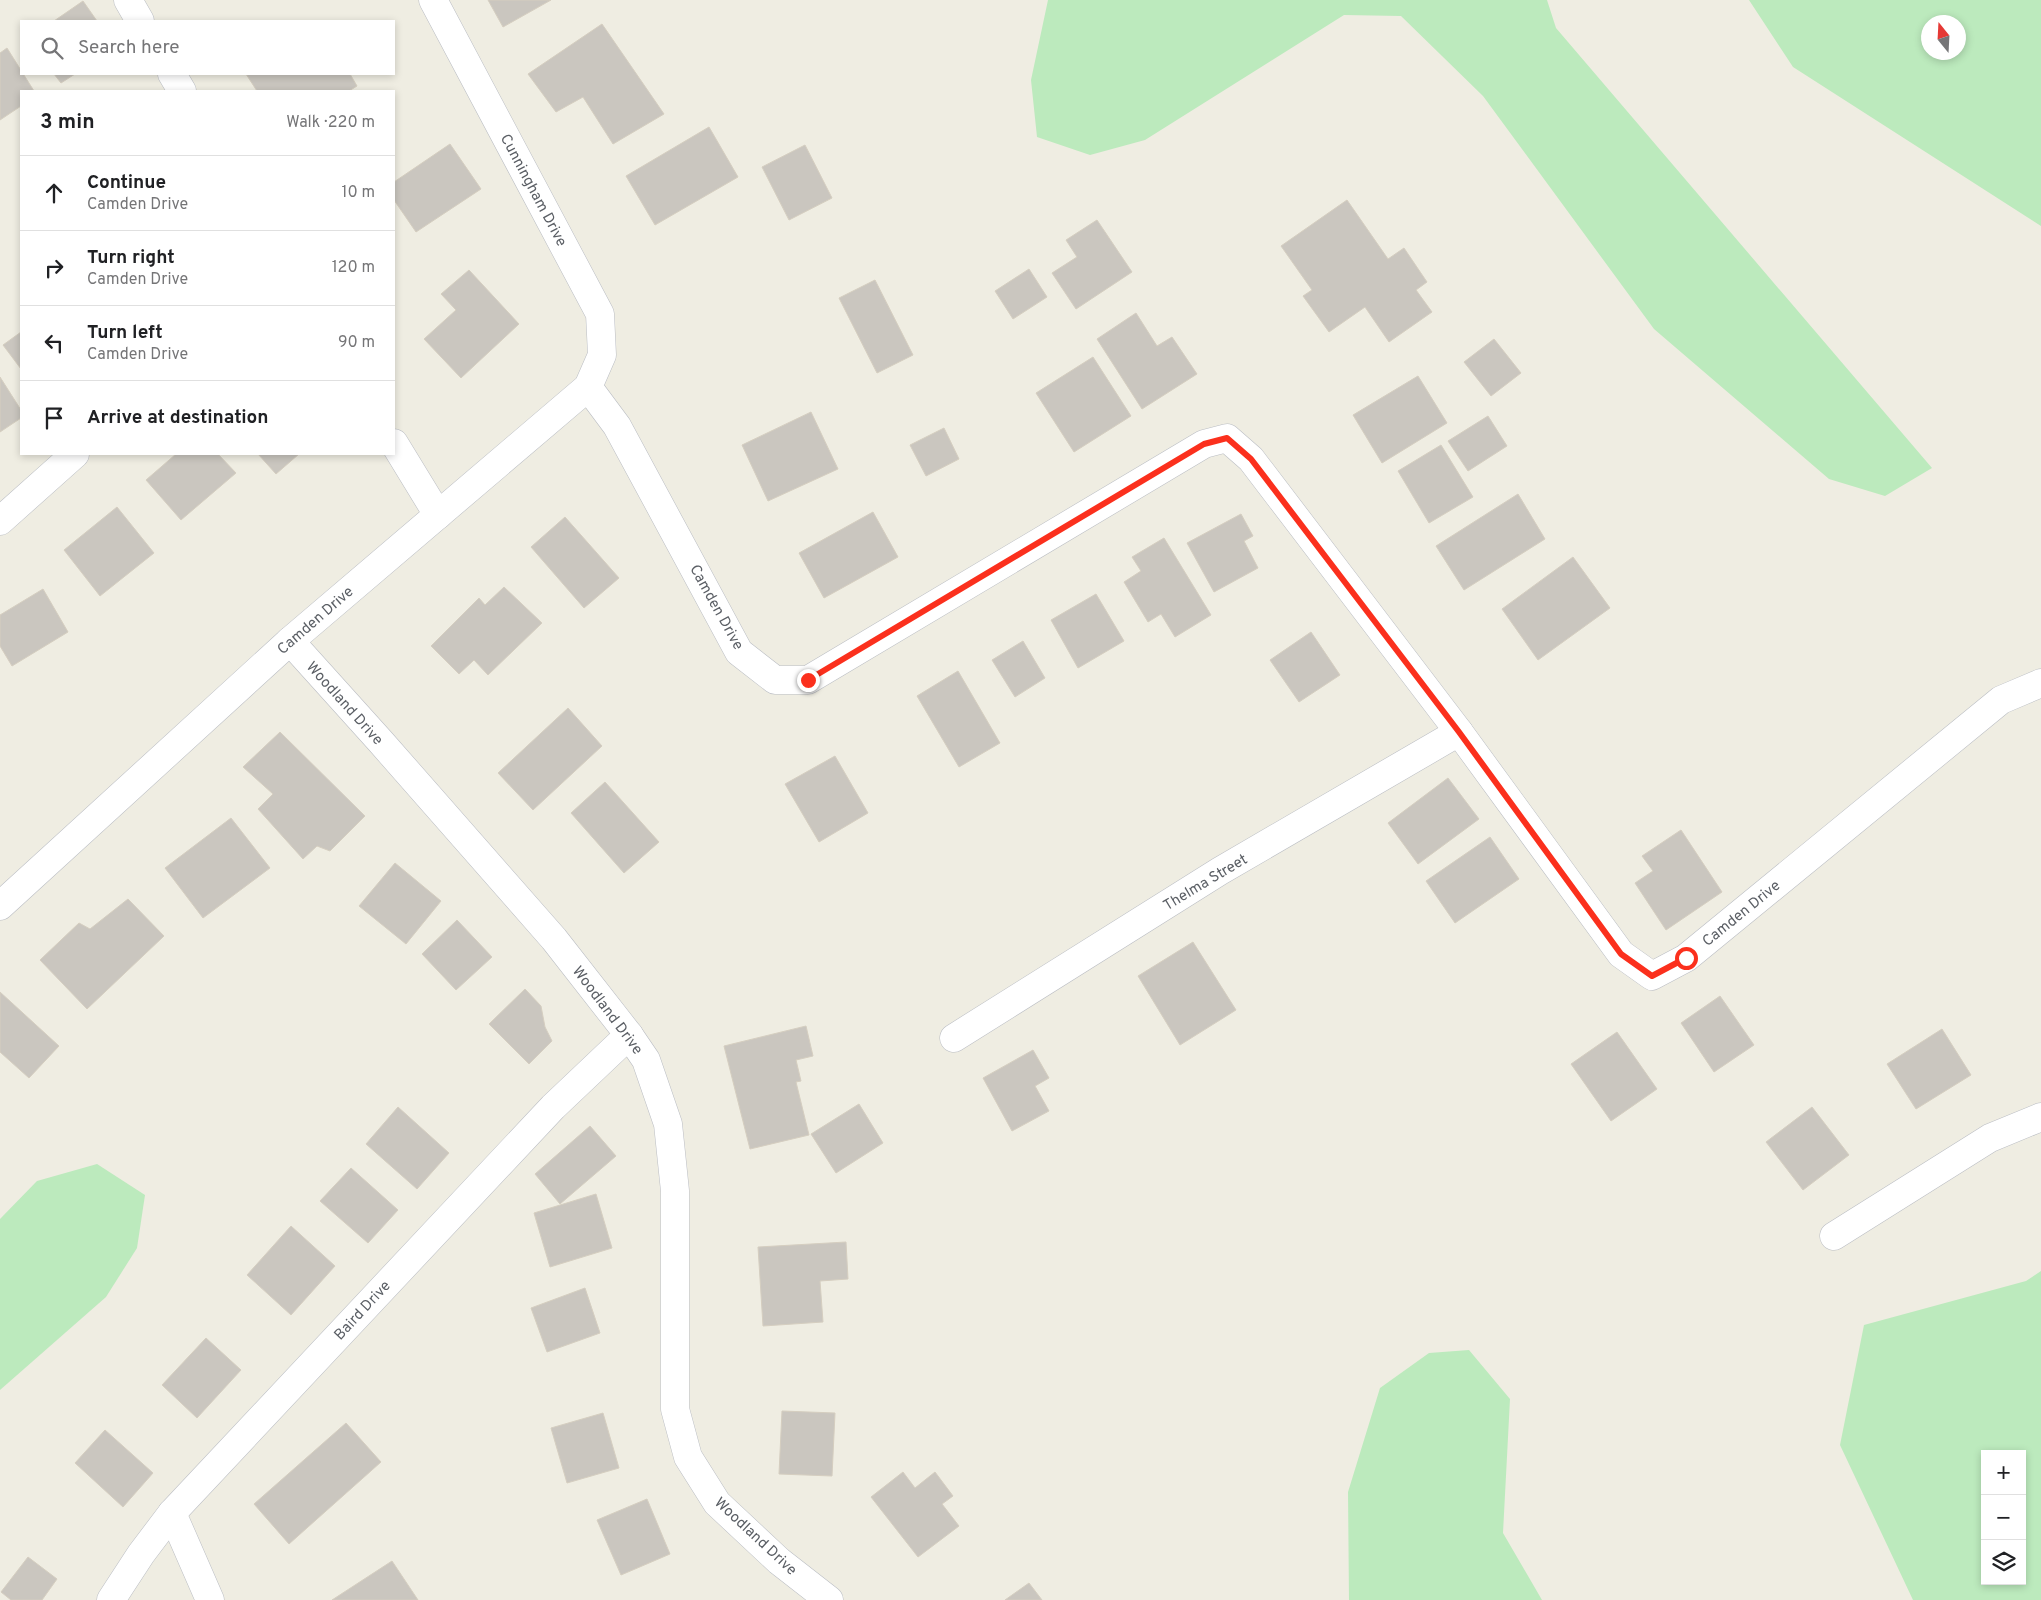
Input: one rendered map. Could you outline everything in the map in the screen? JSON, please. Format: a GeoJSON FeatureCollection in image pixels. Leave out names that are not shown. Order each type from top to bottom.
{"type":"FeatureCollection","features":[{"type":"Feature","properties":{"kind":"street"},"geometry":{"type":"LineString","coordinates":[[128,0],[139,20]]}},
{"type":"Feature","properties":{"kind":"street","name":"Cunningham Drive"},"geometry":{"type":"LineString","coordinates":[[433,0],[600,314],[602,355],[588,387]]}},
{"type":"Feature","properties":{"kind":"street"},"geometry":{"type":"LineString","coordinates":[[173,75],[181,90]]}},
{"type":"Feature","properties":{"kind":"street","name":"Camden Drive"},"geometry":{"type":"LineString","coordinates":[[0,906],[290,641],[588,387],[617,426],[740,652],[775,680],[808,680],[1204,444],[1227,438],[1251,459],[1459,732],[1621,954],[1652,976],[1686,958],[2001,700],[2041,683]]}},
{"type":"Feature","properties":{"kind":"street"},"geometry":{"type":"LineString","coordinates":[[395,445],[438,515]]}},
{"type":"Feature","properties":{"kind":"street"},"geometry":{"type":"LineString","coordinates":[[0,521],[74,455]]}},
{"type":"Feature","properties":{"kind":"street","name":"Woodland Drive"},"geometry":{"type":"LineString","coordinates":[[290,641],[382,742],[554,939],[629,1034],[646,1060],[668,1124],[675,1191],[675,1409],[688,1457],[717,1503],[779,1560],[829,1600]]}},
{"type":"Feature","properties":{"kind":"street","name":"Thelma Street"},"geometry":{"type":"LineString","coordinates":[[954,1038],[1220,871],[1459,732]]}},
{"type":"Feature","properties":{"kind":"street","name":"Baird Drive"},"geometry":{"type":"LineString","coordinates":[[110,1600],[140,1554],[172,1513],[553,1107],[629,1034]]}},
{"type":"Feature","properties":{"kind":"street"},"geometry":{"type":"LineString","coordinates":[[1834,1236],[1990,1138],[2041,1117]]}},
{"type":"Feature","properties":{"kind":"street"},"geometry":{"type":"LineString","coordinates":[[172,1513],[210,1600]]}},
{"type":"Feature","properties":{"kind":"green space"},"geometry":{"type":"Polygon","coordinates":[[[1048,0],[1547,0],[1556,28],[1932,468],[1885,496],[1829,479],[1654,329],[1483,96],[1401,16],[1344,15],[1145,140],[1090,155],[1037,137],[1031,80],[1048,0]]]}},
{"type":"Feature","properties":{"kind":"green space"},"geometry":{"type":"Polygon","coordinates":[[[1749,0],[2041,0],[2041,226],[1793,67],[1749,0]]]}},
{"type":"Feature","properties":{"kind":"green space"},"geometry":{"type":"Polygon","coordinates":[[[97,1164],[145,1195],[137,1248],[106,1297],[0,1390],[0,1219],[37,1181],[97,1164]]]}},
{"type":"Feature","properties":{"kind":"green space"},"geometry":{"type":"Polygon","coordinates":[[[2041,1271],[2041,1600],[1913,1600],[1840,1445],[1864,1325],[2026,1281],[2041,1271]]]}},
{"type":"Feature","properties":{"kind":"green space"},"geometry":{"type":"Polygon","coordinates":[[[1469,1350],[1510,1399],[1503,1533],[1542,1600],[1349,1600],[1348,1492],[1380,1388],[1429,1353],[1469,1350]]]}},
{"type":"Feature","properties":{"kind":"building"},"geometry":{"type":"Polygon","coordinates":[[[488,0],[551,0],[503,27],[488,0]]]}},
{"type":"Feature","properties":{"kind":"building"},"geometry":{"type":"Polygon","coordinates":[[[83,1],[96,20],[55,20],[83,1]]]}},
{"type":"Feature","properties":{"kind":"building"},"geometry":{"type":"Polygon","coordinates":[[[602,24],[664,114],[613,144],[583,97],[556,112],[528,74],[602,24]]]}},
{"type":"Feature","properties":{"kind":"building"},"geometry":{"type":"Polygon","coordinates":[[[7,48],[20,69],[20,75],[24,75],[33,90],[20,90],[20,107],[0,120],[0,53],[7,48]]]}},
{"type":"Feature","properties":{"kind":"building"},"geometry":{"type":"Polygon","coordinates":[[[55,75],[73,75],[61,83],[55,75]]]}},
{"type":"Feature","properties":{"kind":"building"},"geometry":{"type":"Polygon","coordinates":[[[247,75],[351,75],[357,86],[351,90],[256,90],[247,75]]]}},
{"type":"Feature","properties":{"kind":"building"},"geometry":{"type":"Polygon","coordinates":[[[709,127],[738,177],[655,225],[626,176],[709,127]]]}},
{"type":"Feature","properties":{"kind":"building"},"geometry":{"type":"Polygon","coordinates":[[[450,144],[481,189],[416,232],[395,201],[395,181],[450,144]]]}},
{"type":"Feature","properties":{"kind":"building"},"geometry":{"type":"Polygon","coordinates":[[[805,145],[832,198],[789,220],[762,167],[805,145]]]}},
{"type":"Feature","properties":{"kind":"building"},"geometry":{"type":"Polygon","coordinates":[[[1347,200],[1388,259],[1404,248],[1427,282],[1416,290],[1432,312],[1389,342],[1365,307],[1329,332],[1303,296],[1312,290],[1281,246],[1347,200]]]}},
{"type":"Feature","properties":{"kind":"building"},"geometry":{"type":"Polygon","coordinates":[[[1097,220],[1132,272],[1076,309],[1052,273],[1077,257],[1066,240],[1097,220]]]}},
{"type":"Feature","properties":{"kind":"building"},"geometry":{"type":"Polygon","coordinates":[[[1029,269],[1047,297],[1013,319],[995,291],[1029,269]]]}},
{"type":"Feature","properties":{"kind":"building"},"geometry":{"type":"Polygon","coordinates":[[[469,270],[519,324],[461,378],[424,339],[456,310],[441,294],[469,270]]]}},
{"type":"Feature","properties":{"kind":"building"},"geometry":{"type":"Polygon","coordinates":[[[875,280],[913,355],[877,373],[839,298],[875,280]]]}},
{"type":"Feature","properties":{"kind":"building"},"geometry":{"type":"Polygon","coordinates":[[[1136,313],[1157,346],[1172,337],[1197,374],[1142,409],[1097,339],[1136,313]]]}},
{"type":"Feature","properties":{"kind":"building"},"geometry":{"type":"Polygon","coordinates":[[[20,333],[20,368],[3,345],[20,333]]]}},
{"type":"Feature","properties":{"kind":"building"},"geometry":{"type":"Polygon","coordinates":[[[1494,339],[1521,373],[1491,396],[1464,362],[1494,339]]]}},
{"type":"Feature","properties":{"kind":"building"},"geometry":{"type":"Polygon","coordinates":[[[1093,357],[1131,416],[1074,452],[1036,393],[1093,357]]]}},
{"type":"Feature","properties":{"kind":"building"},"geometry":{"type":"Polygon","coordinates":[[[1418,376],[1447,423],[1382,463],[1353,415],[1418,376]]]}},
{"type":"Feature","properties":{"kind":"building"},"geometry":{"type":"Polygon","coordinates":[[[0,377],[20,408],[20,419],[0,432],[0,377]]]}},
{"type":"Feature","properties":{"kind":"building"},"geometry":{"type":"Polygon","coordinates":[[[811,412],[838,469],[768,501],[742,445],[811,412]]]}},
{"type":"Feature","properties":{"kind":"building"},"geometry":{"type":"Polygon","coordinates":[[[1488,416],[1507,446],[1468,471],[1448,441],[1488,416]]]}},
{"type":"Feature","properties":{"kind":"building"},"geometry":{"type":"Polygon","coordinates":[[[944,428],[959,459],[926,476],[910,445],[944,428]]]}},
{"type":"Feature","properties":{"kind":"building"},"geometry":{"type":"Polygon","coordinates":[[[1441,445],[1473,497],[1429,523],[1398,471],[1441,445]]]}},
{"type":"Feature","properties":{"kind":"building"},"geometry":{"type":"Polygon","coordinates":[[[175,455],[219,455],[236,473],[181,520],[146,480],[175,455]]]}},
{"type":"Feature","properties":{"kind":"building"},"geometry":{"type":"Polygon","coordinates":[[[259,455],[298,455],[276,474],[259,455]]]}},
{"type":"Feature","properties":{"kind":"building"},"geometry":{"type":"Polygon","coordinates":[[[1518,494],[1545,539],[1464,590],[1436,546],[1518,494]]]}},
{"type":"Feature","properties":{"kind":"building"},"geometry":{"type":"Polygon","coordinates":[[[117,507],[154,553],[100,596],[64,550],[117,507]]]}},
{"type":"Feature","properties":{"kind":"building"},"geometry":{"type":"Polygon","coordinates":[[[873,512],[898,557],[824,598],[799,553],[873,512]]]}},
{"type":"Feature","properties":{"kind":"building"},"geometry":{"type":"Polygon","coordinates":[[[1241,514],[1253,536],[1244,541],[1258,568],[1214,592],[1187,543],[1241,514]]]}},
{"type":"Feature","properties":{"kind":"building"},"geometry":{"type":"Polygon","coordinates":[[[565,517],[619,578],[584,608],[531,547],[565,517]]]}},
{"type":"Feature","properties":{"kind":"building"},"geometry":{"type":"Polygon","coordinates":[[[1164,538],[1211,615],[1175,637],[1161,614],[1148,622],[1124,582],[1141,571],[1132,557],[1164,538]]]}},
{"type":"Feature","properties":{"kind":"building"},"geometry":{"type":"Polygon","coordinates":[[[1573,557],[1610,608],[1538,660],[1502,609],[1573,557]]]}},
{"type":"Feature","properties":{"kind":"building"},"geometry":{"type":"Polygon","coordinates":[[[504,587],[542,623],[488,675],[474,660],[459,674],[431,646],[479,598],[485,605],[504,587]]]}},
{"type":"Feature","properties":{"kind":"building"},"geometry":{"type":"Polygon","coordinates":[[[43,589],[68,632],[12,666],[0,646],[0,615],[43,589]]]}},
{"type":"Feature","properties":{"kind":"building"},"geometry":{"type":"Polygon","coordinates":[[[1096,594],[1124,641],[1078,668],[1051,620],[1096,594]]]}},
{"type":"Feature","properties":{"kind":"building"},"geometry":{"type":"Polygon","coordinates":[[[1311,632],[1340,675],[1299,702],[1270,660],[1311,632]]]}},
{"type":"Feature","properties":{"kind":"building"},"geometry":{"type":"Polygon","coordinates":[[[1023,641],[1045,678],[1015,697],[992,660],[1023,641]]]}},
{"type":"Feature","properties":{"kind":"building"},"geometry":{"type":"Polygon","coordinates":[[[958,671],[1000,743],[959,767],[917,696],[958,671]]]}},
{"type":"Feature","properties":{"kind":"building"},"geometry":{"type":"Polygon","coordinates":[[[568,708],[602,746],[533,810],[498,773],[568,708]]]}},
{"type":"Feature","properties":{"kind":"building"},"geometry":{"type":"Polygon","coordinates":[[[280,732],[365,816],[330,851],[317,846],[303,859],[258,809],[273,794],[243,767],[280,732]]]}},
{"type":"Feature","properties":{"kind":"building"},"geometry":{"type":"Polygon","coordinates":[[[835,756],[868,813],[819,842],[785,784],[835,756]]]}},
{"type":"Feature","properties":{"kind":"building"},"geometry":{"type":"Polygon","coordinates":[[[1448,778],[1479,819],[1418,864],[1388,823],[1448,778]]]}},
{"type":"Feature","properties":{"kind":"building"},"geometry":{"type":"Polygon","coordinates":[[[605,782],[659,842],[624,873],[571,813],[605,782]]]}},
{"type":"Feature","properties":{"kind":"building"},"geometry":{"type":"Polygon","coordinates":[[[231,818],[270,868],[203,918],[165,868],[231,818]]]}},
{"type":"Feature","properties":{"kind":"building"},"geometry":{"type":"Polygon","coordinates":[[[1681,830],[1722,892],[1666,930],[1635,883],[1653,871],[1642,856],[1681,830]]]}},
{"type":"Feature","properties":{"kind":"building"},"geometry":{"type":"Polygon","coordinates":[[[1490,837],[1519,879],[1455,923],[1426,881],[1490,837]]]}},
{"type":"Feature","properties":{"kind":"building"},"geometry":{"type":"Polygon","coordinates":[[[395,863],[441,901],[406,944],[359,906],[395,863]]]}},
{"type":"Feature","properties":{"kind":"building"},"geometry":{"type":"Polygon","coordinates":[[[128,899],[164,936],[87,1009],[40,960],[79,923],[90,929],[128,899]]]}},
{"type":"Feature","properties":{"kind":"building"},"geometry":{"type":"Polygon","coordinates":[[[457,920],[492,957],[456,990],[422,954],[457,920]]]}},
{"type":"Feature","properties":{"kind":"building"},"geometry":{"type":"Polygon","coordinates":[[[1193,942],[1236,1010],[1180,1045],[1138,976],[1193,942]]]}},
{"type":"Feature","properties":{"kind":"building"},"geometry":{"type":"Polygon","coordinates":[[[525,989],[541,1006],[545,1027],[552,1041],[529,1064],[489,1024],[525,989]]]}},
{"type":"Feature","properties":{"kind":"building"},"geometry":{"type":"Polygon","coordinates":[[[0,992],[59,1046],[29,1078],[0,1052],[0,992]]]}},
{"type":"Feature","properties":{"kind":"building"},"geometry":{"type":"Polygon","coordinates":[[[1720,996],[1754,1045],[1714,1072],[1681,1023],[1720,996]]]}},
{"type":"Feature","properties":{"kind":"building"},"geometry":{"type":"Polygon","coordinates":[[[806,1026],[813,1056],[796,1060],[801,1081],[796,1082],[809,1135],[750,1149],[724,1046],[806,1026]]]}},
{"type":"Feature","properties":{"kind":"building"},"geometry":{"type":"Polygon","coordinates":[[[1942,1029],[1971,1075],[1916,1109],[1887,1064],[1942,1029]]]}},
{"type":"Feature","properties":{"kind":"building"},"geometry":{"type":"Polygon","coordinates":[[[1617,1032],[1657,1089],[1611,1121],[1571,1064],[1617,1032]]]}},
{"type":"Feature","properties":{"kind":"building"},"geometry":{"type":"Polygon","coordinates":[[[1033,1050],[1049,1078],[1035,1086],[1049,1111],[1012,1131],[983,1078],[1033,1050]]]}},
{"type":"Feature","properties":{"kind":"building"},"geometry":{"type":"Polygon","coordinates":[[[859,1104],[883,1143],[836,1173],[811,1134],[859,1104]]]}},
{"type":"Feature","properties":{"kind":"building"},"geometry":{"type":"Polygon","coordinates":[[[398,1107],[449,1153],[417,1189],[366,1144],[398,1107]]]}},
{"type":"Feature","properties":{"kind":"building"},"geometry":{"type":"Polygon","coordinates":[[[1812,1107],[1849,1155],[1803,1190],[1766,1142],[1812,1107]]]}},
{"type":"Feature","properties":{"kind":"building"},"geometry":{"type":"Polygon","coordinates":[[[590,1126],[616,1156],[560,1204],[535,1174],[590,1126]]]}},
{"type":"Feature","properties":{"kind":"building"},"geometry":{"type":"Polygon","coordinates":[[[351,1168],[398,1210],[368,1243],[320,1201],[351,1168]]]}},
{"type":"Feature","properties":{"kind":"building"},"geometry":{"type":"Polygon","coordinates":[[[596,1194],[612,1248],[550,1267],[534,1213],[596,1194]]]}},
{"type":"Feature","properties":{"kind":"building"},"geometry":{"type":"Polygon","coordinates":[[[291,1226],[335,1266],[291,1315],[247,1275],[291,1226]]]}},
{"type":"Feature","properties":{"kind":"building"},"geometry":{"type":"Polygon","coordinates":[[[846,1242],[848,1279],[820,1281],[823,1322],[763,1326],[758,1247],[846,1242]]]}},
{"type":"Feature","properties":{"kind":"building"},"geometry":{"type":"Polygon","coordinates":[[[585,1288],[600,1333],[547,1352],[531,1308],[585,1288]]]}},
{"type":"Feature","properties":{"kind":"building"},"geometry":{"type":"Polygon","coordinates":[[[206,1338],[241,1370],[197,1418],[162,1385],[206,1338]]]}},
{"type":"Feature","properties":{"kind":"building"},"geometry":{"type":"Polygon","coordinates":[[[782,1411],[835,1413],[832,1476],[779,1474],[782,1411]]]}},
{"type":"Feature","properties":{"kind":"building"},"geometry":{"type":"Polygon","coordinates":[[[603,1413],[619,1468],[567,1483],[551,1428],[603,1413]]]}},
{"type":"Feature","properties":{"kind":"building"},"geometry":{"type":"Polygon","coordinates":[[[346,1423],[381,1462],[289,1544],[254,1504],[346,1423]]]}},
{"type":"Feature","properties":{"kind":"building"},"geometry":{"type":"Polygon","coordinates":[[[105,1430],[153,1473],[123,1507],[75,1463],[105,1430]]]}},
{"type":"Feature","properties":{"kind":"building"},"geometry":{"type":"Polygon","coordinates":[[[903,1472],[915,1488],[935,1472],[953,1496],[942,1504],[959,1526],[918,1557],[871,1497],[903,1472]]]}},
{"type":"Feature","properties":{"kind":"building"},"geometry":{"type":"Polygon","coordinates":[[[647,1499],[670,1554],[621,1575],[597,1520],[647,1499]]]}},
{"type":"Feature","properties":{"kind":"building"},"geometry":{"type":"Polygon","coordinates":[[[28,1557],[57,1579],[42,1600],[11,1600],[1,1592],[28,1557]]]}},
{"type":"Feature","properties":{"kind":"building"},"geometry":{"type":"Polygon","coordinates":[[[392,1561],[418,1600],[332,1600],[392,1561]]]}},
{"type":"Feature","properties":{"kind":"building"},"geometry":{"type":"Polygon","coordinates":[[[1029,1583],[1042,1600],[1005,1600],[1029,1583]]]}},
{"type":"Feature","properties":{"kind":"route"},"geometry":{"type":"LineString","coordinates":[[808,680],[1204,444],[1227,438],[1251,459],[1459,732],[1621,954],[1652,976],[1686,958]]}}]}
